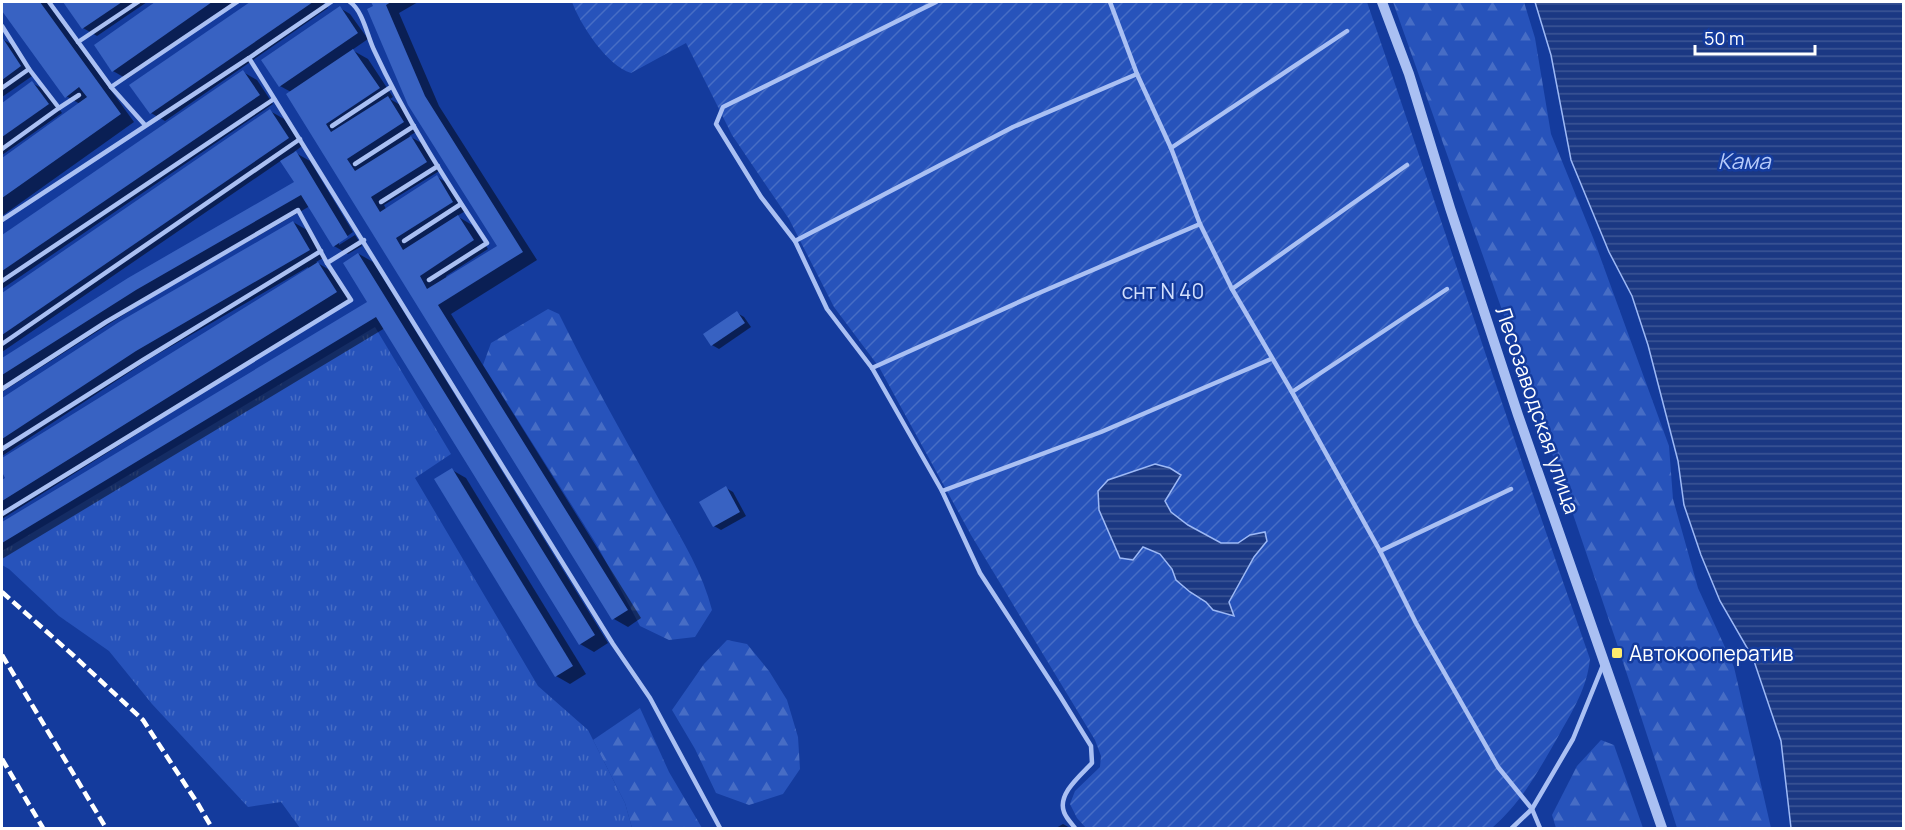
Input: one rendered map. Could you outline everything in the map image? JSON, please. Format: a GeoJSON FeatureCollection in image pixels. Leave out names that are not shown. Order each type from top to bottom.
{"type":"FeatureCollection","features":[{"type":"Feature","properties":{"kind":"street","name":"Лесозаводская улица"},"geometry":{"type":"LineString","coordinates":[[1382,2],[1409,74],[1518,415],[1662,828]]}},
{"type":"Feature","properties":{"kind":"lane"},"geometry":{"type":"LineString","coordinates":[[49,2],[111,87],[145,125]]}},
{"type":"Feature","properties":{"kind":"lane"},"geometry":{"type":"LineString","coordinates":[[78,42],[138,2]]}},
{"type":"Feature","properties":{"kind":"lane"},"geometry":{"type":"LineString","coordinates":[[111,87],[237,2]]}},
{"type":"Feature","properties":{"kind":"lane"},"geometry":{"type":"LineString","coordinates":[[2,220],[331,2]]}},
{"type":"Feature","properties":{"kind":"lane"},"geometry":{"type":"LineString","coordinates":[[350,2],[356,6],[391,87],[487,243],[429,280]]}},
{"type":"Feature","properties":{"kind":"lane"},"geometry":{"type":"LineString","coordinates":[[936,2],[723,107],[716,124],[761,197],[795,241],[827,309],[872,368],[942,491],[980,573],[1091,746],[1092,763],[1074,782],[1063,800],[1064,813],[1075,828]]}},
{"type":"Feature","properties":{"kind":"lane"},"geometry":{"type":"LineString","coordinates":[[1118,2],[1111,4],[1137,74],[1171,147],[1200,224],[1232,289],[1292,392],[1380,551],[1416,623],[1498,767],[1532,808],[1540,828]]}},
{"type":"Feature","properties":{"kind":"lane"},"geometry":{"type":"LineString","coordinates":[[2,28],[29,69],[59,108]]}},
{"type":"Feature","properties":{"kind":"lane"},"geometry":{"type":"LineString","coordinates":[[1171,147],[1347,31]]}},
{"type":"Feature","properties":{"kind":"lane"},"geometry":{"type":"LineString","coordinates":[[249,57],[613,644],[650,698],[720,828]]}},
{"type":"Feature","properties":{"kind":"lane"},"geometry":{"type":"LineString","coordinates":[[2,88],[29,69]]}},
{"type":"Feature","properties":{"kind":"lane"},"geometry":{"type":"LineString","coordinates":[[795,241],[1013,126],[1137,74]]}},
{"type":"Feature","properties":{"kind":"lane"},"geometry":{"type":"LineString","coordinates":[[332,126],[391,87]]}},
{"type":"Feature","properties":{"kind":"lane"},"geometry":{"type":"LineString","coordinates":[[2,149],[79,95]]}},
{"type":"Feature","properties":{"kind":"lane"},"geometry":{"type":"LineString","coordinates":[[2,281],[274,99]]}},
{"type":"Feature","properties":{"kind":"lane"},"geometry":{"type":"LineString","coordinates":[[355,164],[414,126]]}},
{"type":"Feature","properties":{"kind":"lane"},"geometry":{"type":"LineString","coordinates":[[2,344],[300,139]]}},
{"type":"Feature","properties":{"kind":"lane"},"geometry":{"type":"LineString","coordinates":[[1232,289],[1407,165]]}},
{"type":"Feature","properties":{"kind":"lane"},"geometry":{"type":"LineString","coordinates":[[381,202],[438,166]]}},
{"type":"Feature","properties":{"kind":"lane"},"geometry":{"type":"LineString","coordinates":[[404,241],[461,204]]}},
{"type":"Feature","properties":{"kind":"lane"},"geometry":{"type":"LineString","coordinates":[[2,390],[106,322],[298,210],[327,263],[351,300],[2,514]]}},
{"type":"Feature","properties":{"kind":"lane"},"geometry":{"type":"LineString","coordinates":[[872,368],[1200,224]]}},
{"type":"Feature","properties":{"kind":"lane"},"geometry":{"type":"LineString","coordinates":[[327,263],[364,240]]}},
{"type":"Feature","properties":{"kind":"lane"},"geometry":{"type":"LineString","coordinates":[[2,449],[321,251]]}},
{"type":"Feature","properties":{"kind":"lane"},"geometry":{"type":"LineString","coordinates":[[1292,392],[1448,289]]}},
{"type":"Feature","properties":{"kind":"lane"},"geometry":{"type":"LineString","coordinates":[[942,491],[1101,432],[1271,358]]}},
{"type":"Feature","properties":{"kind":"lane"},"geometry":{"type":"LineString","coordinates":[[1380,551],[1511,489]]}},
{"type":"Feature","properties":{"kind":"lane"},"geometry":{"type":"LineString","coordinates":[[1512,828],[1532,808],[1573,739],[1604,662]]}},
{"type":"Feature","properties":{"kind":"green space","name":"снт N 40"},"geometry":{"type":"Polygon","coordinates":[[[572,2],[1367,2],[1590,659],[1586,680],[1574,708],[1537,773],[1503,818],[1492,828],[1086,828],[1077,818],[1070,804],[1075,791],[1100,767],[1101,756],[1095,740],[971,535],[879,367],[834,307],[789,219],[732,135],[686,43],[631,73],[622,69],[604,53],[581,21],[572,2]]]}},
{"type":"Feature","properties":{"kind":"green space"},"geometry":{"type":"Polygon","coordinates":[[[1393,2],[1524,2],[1535,38],[1551,134],[1594,240],[1669,446],[1673,499],[1698,588],[1734,667],[1771,828],[1677,828],[1574,517],[1393,2]]]}},
{"type":"Feature","properties":{"kind":"green space"},"geometry":{"type":"Polygon","coordinates":[[[548,309],[559,314],[701,578],[712,610],[695,637],[669,640],[640,626],[597,545],[483,365],[491,343],[548,309]]]}},
{"type":"Feature","properties":{"kind":"green space"},"geometry":{"type":"Polygon","coordinates":[[[375,327],[451,454],[415,478],[538,686],[588,730],[625,803],[632,828],[300,828],[281,802],[248,807],[152,704],[109,651],[59,616],[2,565],[2,551],[375,327]]]}},
{"type":"Feature","properties":{"kind":"green space"},"geometry":{"type":"Polygon","coordinates":[[[727,640],[747,644],[769,671],[787,700],[798,737],[800,769],[783,794],[749,805],[716,793],[695,749],[672,710],[704,664],[727,640]]]}},
{"type":"Feature","properties":{"kind":"green space"},"geometry":{"type":"Polygon","coordinates":[[[640,708],[669,772],[702,828],[632,828],[625,803],[593,740],[640,708]]]}},
{"type":"Feature","properties":{"kind":"green space"},"geometry":{"type":"Polygon","coordinates":[[[1601,740],[1614,745],[1643,828],[1556,828],[1552,815],[1577,766],[1601,740]]]}},
{"type":"Feature","properties":{"kind":"water","name":"Кама"},"geometry":{"type":"Polygon","coordinates":[[[1535,2],[1903,2],[1903,828],[1791,828],[1781,741],[1753,658],[1720,601],[1684,505],[1678,461],[1648,345],[1632,296],[1609,252],[1571,160],[1551,55],[1535,2]]]}},
{"type":"Feature","properties":{"kind":"water"},"geometry":{"type":"Polygon","coordinates":[[[1155,464],[1170,468],[1181,475],[1165,501],[1171,512],[1188,525],[1221,543],[1238,543],[1250,535],[1265,532],[1267,541],[1254,557],[1229,602],[1234,616],[1213,610],[1206,602],[1190,592],[1176,580],[1172,569],[1160,554],[1143,547],[1133,560],[1120,558],[1099,510],[1098,491],[1108,480],[1155,464]]]}},
{"type":"Feature","properties":{"kind":"building"},"geometry":{"type":"Polygon","coordinates":[[[2,2],[40,2],[121,114],[2,198],[2,158],[87,97],[79,87],[65,98],[2,11],[2,2]]]}},
{"type":"Feature","properties":{"kind":"building"},"geometry":{"type":"Polygon","coordinates":[[[63,2],[122,2],[82,29],[63,2]]]}},
{"type":"Feature","properties":{"kind":"building"},"geometry":{"type":"Polygon","coordinates":[[[155,2],[212,2],[112,72],[94,45],[155,2]]]}},
{"type":"Feature","properties":{"kind":"building"},"geometry":{"type":"Polygon","coordinates":[[[250,2],[313,2],[150,114],[129,85],[250,2]]]}},
{"type":"Feature","properties":{"kind":"building"},"geometry":{"type":"Polygon","coordinates":[[[371,2],[391,2],[386,5],[425,96],[523,252],[438,305],[628,610],[612,620],[286,94],[353,49],[380,88],[326,124],[331,132],[388,96],[404,122],[347,159],[355,171],[411,136],[427,162],[371,197],[380,212],[437,175],[453,202],[396,238],[403,250],[458,215],[474,240],[420,276],[427,289],[497,246],[408,105],[367,9],[373,6],[371,2]]]}},
{"type":"Feature","properties":{"kind":"building"},"geometry":{"type":"Polygon","coordinates":[[[340,6],[358,33],[279,87],[261,60],[340,6]]]}},
{"type":"Feature","properties":{"kind":"building"},"geometry":{"type":"Polygon","coordinates":[[[2,37],[21,66],[2,80],[2,37]]]}},
{"type":"Feature","properties":{"kind":"building"},"geometry":{"type":"Polygon","coordinates":[[[243,70],[260,95],[2,271],[2,235],[243,70]]]}},
{"type":"Feature","properties":{"kind":"building"},"geometry":{"type":"Polygon","coordinates":[[[32,81],[49,104],[2,137],[2,103],[32,81]]]}},
{"type":"Feature","properties":{"kind":"building"},"geometry":{"type":"Polygon","coordinates":[[[270,109],[289,138],[2,335],[2,293],[270,109]]]}},
{"type":"Feature","properties":{"kind":"building"},"geometry":{"type":"Polygon","coordinates":[[[296,151],[348,237],[333,247],[301,195],[136,290],[2,375],[2,358],[128,278],[294,182],[280,161],[296,151]]]}},
{"type":"Feature","properties":{"kind":"building"},"geometry":{"type":"Polygon","coordinates":[[[293,221],[310,250],[136,351],[2,439],[2,398],[119,322],[293,221]]]}},
{"type":"Feature","properties":{"kind":"building"},"geometry":{"type":"Polygon","coordinates":[[[358,253],[595,635],[579,645],[376,317],[2,543],[2,522],[367,302],[343,263],[358,253]]]}},
{"type":"Feature","properties":{"kind":"building"},"geometry":{"type":"Polygon","coordinates":[[[318,262],[337,292],[2,501],[2,480],[5,478],[2,472],[2,458],[318,262]]]}},
{"type":"Feature","properties":{"kind":"building"},"geometry":{"type":"Polygon","coordinates":[[[737,311],[745,323],[711,346],[703,334],[737,311]]]}},
{"type":"Feature","properties":{"kind":"building"},"geometry":{"type":"Polygon","coordinates":[[[452,468],[573,666],[555,677],[434,479],[452,468]]]}},
{"type":"Feature","properties":{"kind":"building"},"geometry":{"type":"Polygon","coordinates":[[[726,486],[740,512],[713,527],[699,502],[726,486]]]}},
{"type":"Feature","properties":{"kind":"railway"},"geometry":{"type":"LineString","coordinates":[[2,592],[143,720],[212,828]]}},
{"type":"Feature","properties":{"kind":"railway"},"geometry":{"type":"LineString","coordinates":[[2,655],[106,828]]}},
{"type":"Feature","properties":{"kind":"railway"},"geometry":{"type":"LineString","coordinates":[[2,759],[43,828]]}},
{"type":"Feature","properties":{"kind":"place","name":"Автокооператив"},"geometry":{"type":"Point","coordinates":[1617,653]}}]}
